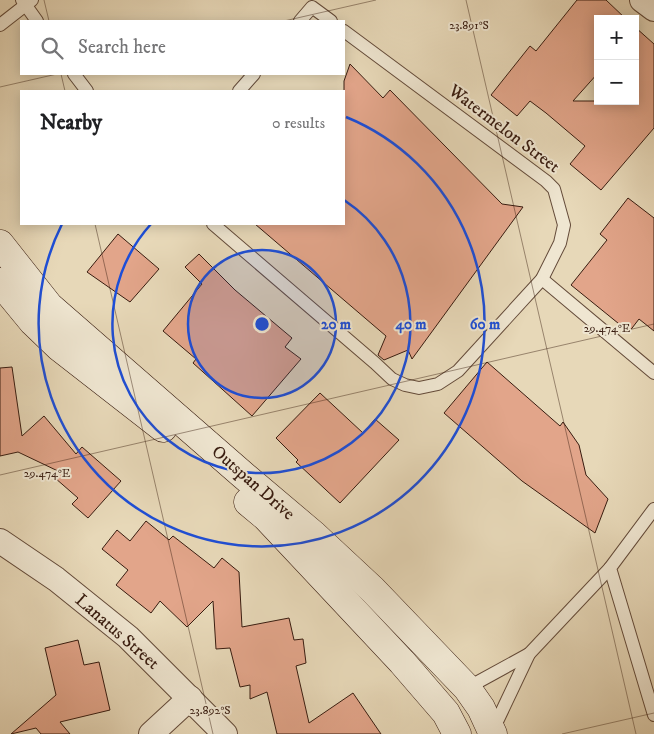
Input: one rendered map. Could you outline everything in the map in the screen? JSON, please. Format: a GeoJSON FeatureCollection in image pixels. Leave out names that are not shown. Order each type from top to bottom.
{"type":"FeatureCollection","features":[{"type":"Feature","properties":{"kind":"street","name":"Outspan Drive"},"geometry":{"type":"LineString","coordinates":[[0,244],[49,306],[314,535],[372,589],[467,688],[481,708],[484,733]]}},
{"type":"Feature","properties":{"kind":"street","name":"Outspan Drive"},"geometry":{"type":"LineString","coordinates":[[0,282],[33,322],[59,347],[192,451],[266,517],[402,662],[446,713],[457,734]]}},
{"type":"Feature","properties":{"kind":"street","name":"Lanatus Street"},"geometry":{"type":"LineString","coordinates":[[0,541],[56,579],[128,637],[225,734]]}},
{"type":"Feature","properties":{"kind":"street"},"geometry":{"type":"LineString","coordinates":[[151,734],[190,698]]}},
{"type":"Feature","properties":{"kind":"lane"},"geometry":{"type":"LineString","coordinates":[[0,25],[27,2],[36,20]]}},
{"type":"Feature","properties":{"kind":"lane"},"geometry":{"type":"LineString","coordinates":[[300,20],[308,4],[330,20]]}},
{"type":"Feature","properties":{"kind":"lane","name":"Watermelon Street"},"geometry":{"type":"LineString","coordinates":[[214,225],[375,363],[392,380],[419,388],[438,384],[458,372],[542,280],[560,243],[564,225],[554,189],[546,181],[345,32]]}},
{"type":"Feature","properties":{"kind":"lane"},"geometry":{"type":"LineString","coordinates":[[75,75],[86,90]]}},
{"type":"Feature","properties":{"kind":"lane"},"geometry":{"type":"LineString","coordinates":[[240,90],[253,75]]}},
{"type":"Feature","properties":{"kind":"lane"},"geometry":{"type":"LineString","coordinates":[[542,280],[654,373]]}},
{"type":"Feature","properties":{"kind":"lane"},"geometry":{"type":"LineString","coordinates":[[484,733],[529,654],[610,568],[654,509]]}},
{"type":"Feature","properties":{"kind":"lane"},"geometry":{"type":"LineString","coordinates":[[610,568],[654,714]]}},
{"type":"Feature","properties":{"kind":"lane"},"geometry":{"type":"LineString","coordinates":[[467,688],[529,654]]}},
{"type":"Feature","properties":{"kind":"building"},"geometry":{"type":"Polygon","coordinates":[[[577,0],[606,0],[622,15],[594,15],[594,77],[573,101],[594,101],[594,105],[639,105],[639,31],[654,44],[654,128],[601,190],[570,164],[585,146],[530,101],[517,116],[491,95],[530,46],[536,51],[577,0]]]}},
{"type":"Feature","properties":{"kind":"building"},"geometry":{"type":"Polygon","coordinates":[[[350,64],[383,98],[390,90],[502,204],[523,207],[412,359],[408,350],[384,360],[378,355],[386,336],[256,225],[345,225],[344,81],[350,64]]]}},
{"type":"Feature","properties":{"kind":"building"},"geometry":{"type":"Polygon","coordinates":[[[628,198],[654,218],[654,331],[639,319],[629,332],[571,285],[607,240],[600,234],[628,198]]]}},
{"type":"Feature","properties":{"kind":"building"},"geometry":{"type":"Polygon","coordinates":[[[118,234],[159,269],[130,302],[87,272],[118,234]]]}},
{"type":"Feature","properties":{"kind":"building"},"geometry":{"type":"Polygon","coordinates":[[[199,254],[235,290],[292,338],[285,347],[301,359],[252,416],[193,363],[196,359],[163,331],[202,284],[185,267],[199,254]]]}},
{"type":"Feature","properties":{"kind":"building"},"geometry":{"type":"Polygon","coordinates":[[[487,362],[560,426],[563,422],[579,445],[586,475],[608,499],[595,533],[522,481],[444,413],[487,362]]]}},
{"type":"Feature","properties":{"kind":"building"},"geometry":{"type":"Polygon","coordinates":[[[12,367],[22,436],[44,416],[76,454],[82,447],[121,481],[88,518],[72,504],[78,498],[55,478],[60,472],[18,452],[0,456],[0,368],[12,367]]]}},
{"type":"Feature","properties":{"kind":"building"},"geometry":{"type":"Polygon","coordinates":[[[320,393],[363,433],[375,419],[399,440],[340,503],[296,462],[298,460],[276,438],[320,393]]]}},
{"type":"Feature","properties":{"kind":"building"},"geometry":{"type":"Polygon","coordinates":[[[146,521],[169,540],[173,536],[214,568],[222,558],[239,572],[242,627],[289,618],[294,640],[303,639],[306,663],[296,666],[309,723],[353,693],[381,734],[277,734],[267,692],[250,699],[250,685],[240,687],[230,648],[216,649],[213,601],[187,627],[160,601],[151,613],[116,585],[128,570],[102,549],[117,530],[130,541],[146,521]]]}},
{"type":"Feature","properties":{"kind":"building"},"geometry":{"type":"Polygon","coordinates":[[[78,640],[84,665],[99,662],[110,710],[60,722],[70,734],[41,734],[36,728],[11,734],[56,695],[45,648],[78,640]]]}}]}
